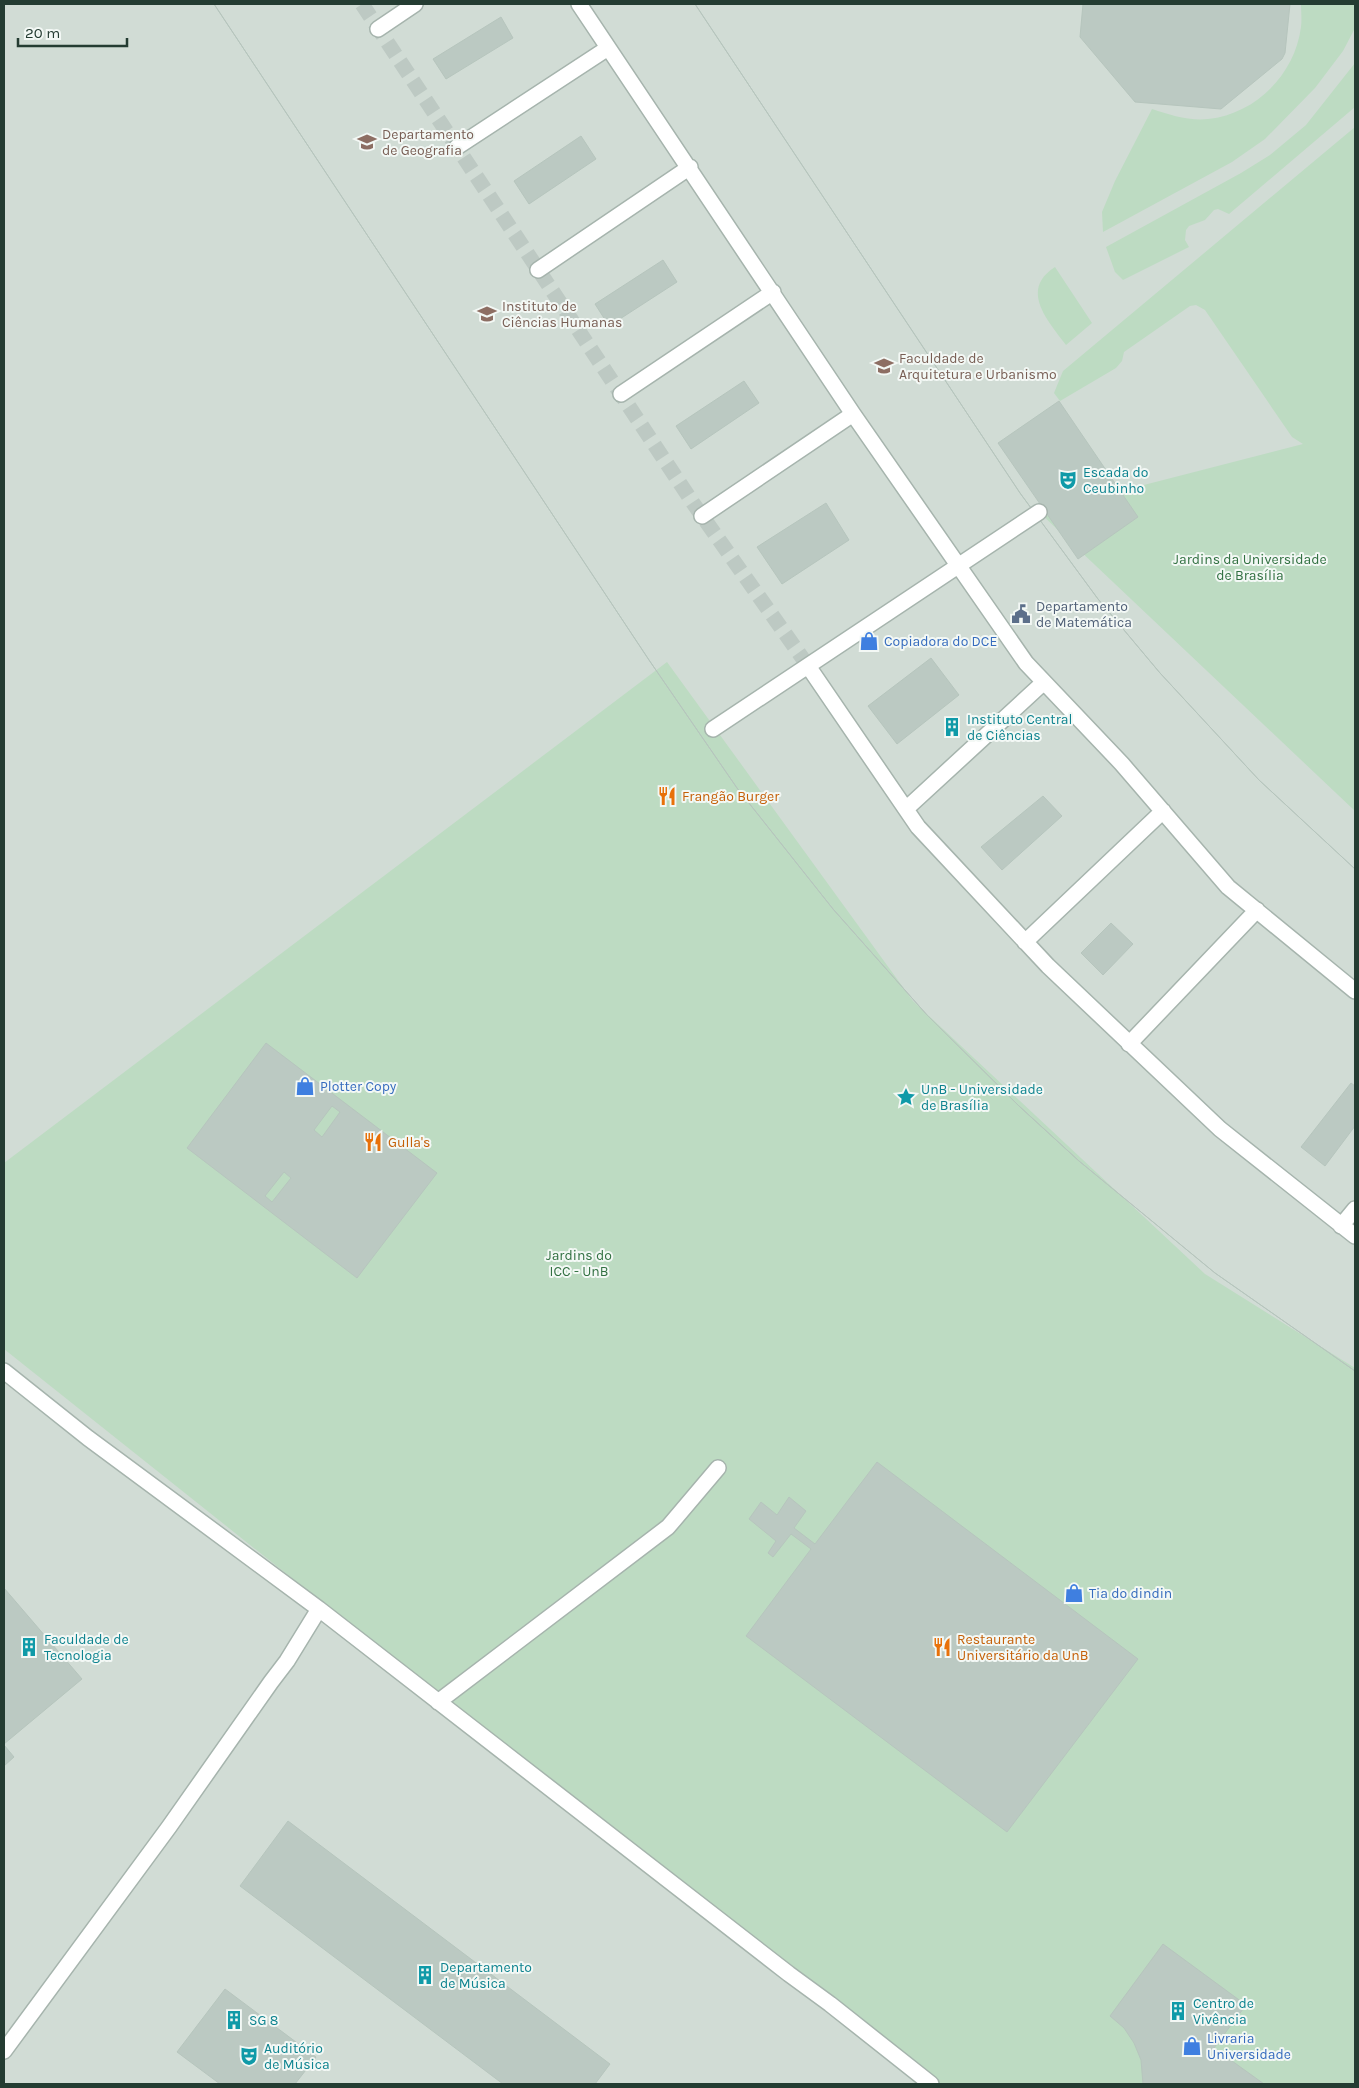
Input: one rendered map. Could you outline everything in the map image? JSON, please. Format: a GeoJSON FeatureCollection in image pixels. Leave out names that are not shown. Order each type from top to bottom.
{"type":"FeatureCollection","features":[{"type":"Feature","properties":{"kind":"street"},"geometry":{"type":"LineString","coordinates":[[378,29],[415,4]]}},
{"type":"Feature","properties":{"kind":"street"},"geometry":{"type":"LineString","coordinates":[[579,4],[690,167],[853,414],[1026,663],[1122,764],[1228,886],[1355,991]]}},
{"type":"Feature","properties":{"kind":"street"},"geometry":{"type":"LineString","coordinates":[[457,148],[608,48]]}},
{"type":"Feature","properties":{"kind":"street"},"geometry":{"type":"LineString","coordinates":[[538,270],[690,167]]}},
{"type":"Feature","properties":{"kind":"street"},"geometry":{"type":"LineString","coordinates":[[621,394],[773,292]]}},
{"type":"Feature","properties":{"kind":"street"},"geometry":{"type":"LineString","coordinates":[[702,516],[853,414]]}},
{"type":"Feature","properties":{"kind":"street"},"geometry":{"type":"LineString","coordinates":[[713,729],[1039,512]]}},
{"type":"Feature","properties":{"kind":"street"},"geometry":{"type":"LineString","coordinates":[[808,666],[918,827],[1048,966],[1220,1129],[1355,1236]]}},
{"type":"Feature","properties":{"kind":"street"},"geometry":{"type":"LineString","coordinates":[[906,809],[1044,682]]}},
{"type":"Feature","properties":{"kind":"street"},"geometry":{"type":"LineString","coordinates":[[1025,942],[1163,811]]}},
{"type":"Feature","properties":{"kind":"street"},"geometry":{"type":"LineString","coordinates":[[1129,1044],[1257,910]]}},
{"type":"Feature","properties":{"kind":"street"},"geometry":{"type":"LineString","coordinates":[[1341,1226],[1355,1209]]}},
{"type":"Feature","properties":{"kind":"street"},"geometry":{"type":"LineString","coordinates":[[4,1371],[88,1438],[319,1610],[931,2084]]}},
{"type":"Feature","properties":{"kind":"street"},"geometry":{"type":"LineString","coordinates":[[438,1702],[668,1526],[718,1468]]}},
{"type":"Feature","properties":{"kind":"street"},"geometry":{"type":"LineString","coordinates":[[4,2051],[169,1827],[270,1682],[288,1661],[319,1610]]}},
{"type":"Feature","properties":{"kind":"shaded area"},"geometry":{"type":"Polygon","coordinates":[[[4,4],[1355,4],[1355,2084],[4,2084],[4,4]]]}},
{"type":"Feature","properties":{"kind":"green space"},"geometry":{"type":"Polygon","coordinates":[[[1301,4],[1355,4],[1355,28],[1343,51],[1315,88],[1265,139],[1232,162],[1103,232],[1102,212],[1115,181],[1152,109],[1187,118],[1208,119],[1226,116],[1257,100],[1270,89],[1291,61],[1301,27],[1301,4]]]}},
{"type":"Feature","properties":{"kind":"green space"},"geometry":{"type":"Polygon","coordinates":[[[1355,63],[1355,107],[1229,214],[1218,209],[1214,210],[1205,220],[1189,226],[1186,230],[1185,240],[1189,247],[1123,280],[1115,272],[1106,247],[1241,173],[1270,155],[1306,125],[1355,63]]]}},
{"type":"Feature","properties":{"kind":"green space","name":"Jardins da Universidade de Brasília"},"geometry":{"type":"Polygon","coordinates":[[[1355,127],[1355,811],[1039,512],[1303,444],[1292,437],[1205,310],[1196,305],[1190,306],[1124,352],[1122,361],[1116,368],[1060,401],[1054,393],[1063,371],[1355,127]]]}},
{"type":"Feature","properties":{"kind":"green space"},"geometry":{"type":"Polygon","coordinates":[[[1055,267],[1092,323],[1066,345],[1045,316],[1040,306],[1038,295],[1039,286],[1044,276],[1055,267]]]}},
{"type":"Feature","properties":{"kind":"green space","name":"Jardins do ICC - UnB"},"geometry":{"type":"Polygon","coordinates":[[[667,662],[913,1001],[1205,1274],[1355,1368],[1355,2084],[936,2084],[789,1974],[4,1349],[4,1163],[667,662]]]}},
{"type":"Feature","properties":{"kind":"building","name":"Instituto Central de Ciências"},"geometry":{"type":"Polygon","coordinates":[[[214,4],[695,4],[1020,493],[1098,599],[1160,673],[1259,780],[1355,869],[1355,1086],[1351,1083],[1301,1147],[1325,1166],[1355,1126],[1355,1371],[1215,1273],[1079,1161],[1019,1106],[927,1015],[833,909],[737,788],[649,660],[214,4]],[[501,17],[433,59],[446,79],[513,38],[501,17]],[[581,136],[514,181],[529,204],[596,159],[581,136]],[[663,260],[595,304],[609,326],[677,282],[663,260]],[[744,381],[676,426],[691,449],[759,403],[744,381]],[[826,503],[757,547],[782,584],[849,540],[826,503]],[[931,658],[868,706],[897,744],[959,695],[931,658]],[[1043,796],[981,847],[1002,870],[1062,816],[1043,796]],[[1111,923],[1081,953],[1103,975],[1133,944],[1111,923]]]}},
{"type":"Feature","properties":{"kind":"building","name":"Instituto Central de Ciências"},"geometry":{"type":"Polygon","coordinates":[[[214,4],[695,4],[1020,493],[1098,599],[1160,673],[1259,780],[1355,869],[1355,1371],[1215,1273],[1079,1161],[1019,1106],[927,1015],[833,909],[737,788],[649,660],[214,4]]]}},
{"type":"Feature","properties":{"kind":"building"},"geometry":{"type":"Polygon","coordinates":[[[1083,4],[1290,4],[1285,53],[1282,59],[1221,109],[1135,102],[1080,37],[1083,4]]]}},
{"type":"Feature","properties":{"kind":"building","name":"Escada do Ceubinho"},"geometry":{"type":"Polygon","coordinates":[[[1059,401],[1138,517],[1078,559],[998,443],[1059,401]]]}},
{"type":"Feature","properties":{"kind":"building"},"geometry":{"type":"Polygon","coordinates":[[[266,1043],[437,1173],[357,1278],[187,1148],[266,1043]],[[332,1106],[314,1130],[322,1137],[340,1112],[332,1106]],[[284,1172],[265,1196],[272,1202],[291,1178],[284,1172]]]}},
{"type":"Feature","properties":{"kind":"building","name":"Restaurante Universitário da UnB"},"geometry":{"type":"Polygon","coordinates":[[[877,1462],[1138,1659],[1007,1832],[746,1636],[811,1549],[791,1534],[773,1557],[768,1553],[776,1541],[749,1519],[761,1502],[777,1515],[789,1497],[806,1511],[794,1528],[815,1544],[877,1462]]]}},
{"type":"Feature","properties":{"kind":"building","name":"Faculdade de Tecnologia"},"geometry":{"type":"Polygon","coordinates":[[[4,1588],[82,1679],[4,1744],[4,1588]]]}},
{"type":"Feature","properties":{"kind":"building"},"geometry":{"type":"Polygon","coordinates":[[[4,1745],[14,1757],[4,1766],[4,1745]]]}},
{"type":"Feature","properties":{"kind":"building","name":"Departamento de Música"},"geometry":{"type":"Polygon","coordinates":[[[288,1821],[610,2064],[595,2084],[503,2084],[240,1886],[288,1821]]]}},
{"type":"Feature","properties":{"kind":"building","name":"Centro de Vivência"},"geometry":{"type":"Polygon","coordinates":[[[1163,1944],[1246,2005],[1214,2048],[1264,2084],[1143,2084],[1141,2060],[1134,2043],[1124,2028],[1110,2016],[1163,1944]]]}},
{"type":"Feature","properties":{"kind":"building","name":"SG 8"},"geometry":{"type":"Polygon","coordinates":[[[225,1989],[316,2057],[295,2084],[220,2084],[177,2052],[225,1989]]]}},
{"type":"Feature","properties":{"kind":"tunnel"},"geometry":{"type":"LineString","coordinates":[[362,4],[693,503],[808,666]]}},
{"type":"Feature","properties":{"kind":"place","name":"Departamento de Geografia"},"geometry":{"type":"Point","coordinates":[367,142]}},
{"type":"Feature","properties":{"kind":"place","name":"Instituto de Ciências Humanas"},"geometry":{"type":"Point","coordinates":[487,314]}},
{"type":"Feature","properties":{"kind":"place","name":"Faculdade de Arquitetura e Urbanismo"},"geometry":{"type":"Point","coordinates":[884,366]}},
{"type":"Feature","properties":{"kind":"place","name":"Escada do Ceubinho"},"geometry":{"type":"Point","coordinates":[1068,480]}},
{"type":"Feature","properties":{"kind":"place","name":"Departamento de Matemática"},"geometry":{"type":"Point","coordinates":[1021,614]}},
{"type":"Feature","properties":{"kind":"place","name":"Copiadora do DCE"},"geometry":{"type":"Point","coordinates":[869,641]}},
{"type":"Feature","properties":{"kind":"place","name":"Instituto Central de Ciências"},"geometry":{"type":"Point","coordinates":[952,727]}},
{"type":"Feature","properties":{"kind":"place","name":"Frangão Burger"},"geometry":{"type":"Point","coordinates":[667,796]}},
{"type":"Feature","properties":{"kind":"place","name":"Plotter Copy"},"geometry":{"type":"Point","coordinates":[305,1086]}},
{"type":"Feature","properties":{"kind":"place","name":"UnB - Universidade de Brasília"},"geometry":{"type":"Point","coordinates":[906,1097]}},
{"type":"Feature","properties":{"kind":"place","name":"Gulla's"},"geometry":{"type":"Point","coordinates":[373,1142]}},
{"type":"Feature","properties":{"kind":"place","name":"Tia do dindin"},"geometry":{"type":"Point","coordinates":[1074,1593]}},
{"type":"Feature","properties":{"kind":"place","name":"Faculdade de Tecnologia"},"geometry":{"type":"Point","coordinates":[29,1647]}},
{"type":"Feature","properties":{"kind":"place","name":"Restaurante Universitário da UnB"},"geometry":{"type":"Point","coordinates":[942,1647]}},
{"type":"Feature","properties":{"kind":"place","name":"Departamento de Música"},"geometry":{"type":"Point","coordinates":[425,1975]}},
{"type":"Feature","properties":{"kind":"place","name":"Centro de Vivência"},"geometry":{"type":"Point","coordinates":[1178,2011]}},
{"type":"Feature","properties":{"kind":"place","name":"SG 8"},"geometry":{"type":"Point","coordinates":[234,2020]}},
{"type":"Feature","properties":{"kind":"place","name":"Livraria Universidade"},"geometry":{"type":"Point","coordinates":[1192,2046]}},
{"type":"Feature","properties":{"kind":"place","name":"Auditório de Música"},"geometry":{"type":"Point","coordinates":[249,2056]}}]}
